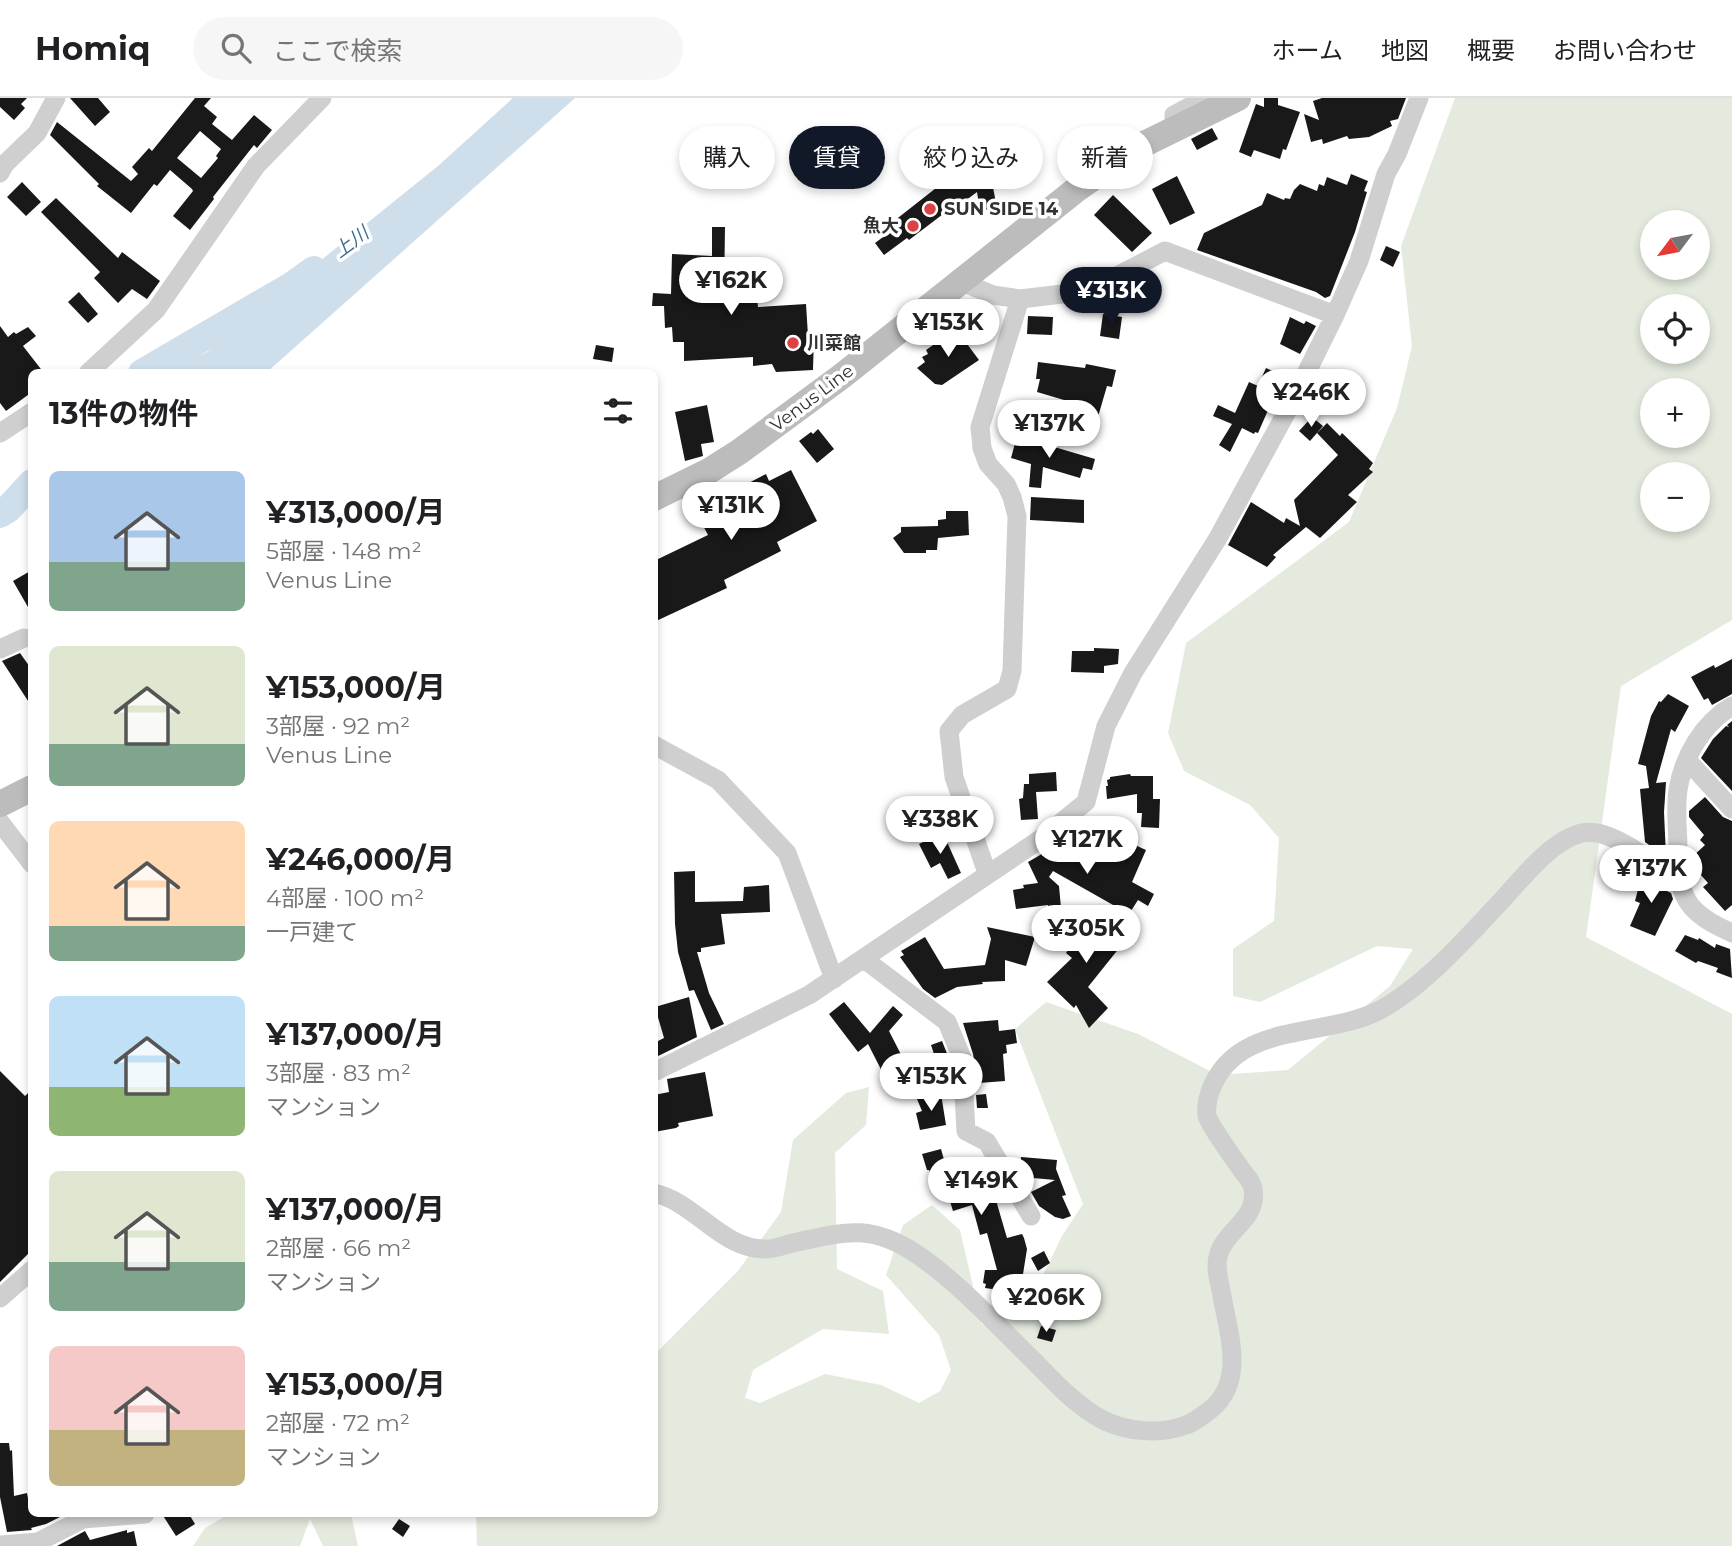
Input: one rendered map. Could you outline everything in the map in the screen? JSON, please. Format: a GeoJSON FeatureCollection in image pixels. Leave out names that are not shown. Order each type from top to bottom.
{"type":"FeatureCollection","features":[{"type":"Feature","properties":{"kind":"main road","name":"Venus Line"},"geometry":{"type":"LineString","coordinates":[[658,496],[709,471],[739,452],[842,376],[1077,189],[1136,148],[1238,98]]}},
{"type":"Feature","properties":{"kind":"main road"},"geometry":{"type":"LineString","coordinates":[[0,804],[28,790]]}},
{"type":"Feature","properties":{"kind":"street"},"geometry":{"type":"LineString","coordinates":[[0,173],[5,164],[37,133],[55,98]]}},
{"type":"Feature","properties":{"kind":"street"},"geometry":{"type":"LineString","coordinates":[[92,369],[156,310],[256,166],[322,98]]}},
{"type":"Feature","properties":{"kind":"street"},"geometry":{"type":"LineString","coordinates":[[1174,129],[1174,115],[1206,98]]}},
{"type":"Feature","properties":{"kind":"street"},"geometry":{"type":"LineString","coordinates":[[658,1070],[809,995],[1042,838],[1086,802],[1106,726],[1133,673],[1218,538],[1291,404],[1335,314],[1359,261],[1386,174],[1397,154],[1419,98]]}},
{"type":"Feature","properties":{"kind":"street"},"geometry":{"type":"LineString","coordinates":[[962,282],[993,295],[1020,299],[1088,291],[1165,251],[1335,314]]}},
{"type":"Feature","properties":{"kind":"street"},"geometry":{"type":"LineString","coordinates":[[987,873],[954,777],[949,731],[962,715],[1007,690],[1012,671],[1017,516],[1013,497],[1006,484],[988,464],[982,448],[980,427],[1020,299]]}},
{"type":"Feature","properties":{"kind":"street"},"geometry":{"type":"LineString","coordinates":[[0,433],[28,415]]}},
{"type":"Feature","properties":{"kind":"street"},"geometry":{"type":"LineString","coordinates":[[0,649],[24,638]]}},
{"type":"Feature","properties":{"kind":"street"},"geometry":{"type":"LineString","coordinates":[[1732,706],[1701,733],[1687,760],[1678,791],[1679,882],[1690,906],[1708,921],[1732,933]]}},
{"type":"Feature","properties":{"kind":"street"},"geometry":{"type":"LineString","coordinates":[[658,747],[718,780],[787,853],[834,979]]}},
{"type":"Feature","properties":{"kind":"street"},"geometry":{"type":"LineString","coordinates":[[1687,760],[1732,809]]}},
{"type":"Feature","properties":{"kind":"street"},"geometry":{"type":"LineString","coordinates":[[0,822],[28,859]]}},
{"type":"Feature","properties":{"kind":"street"},"geometry":{"type":"LineString","coordinates":[[658,1194],[690,1208],[720,1232],[744,1245],[766,1249],[843,1232],[871,1232],[916,1254],[979,1307],[1070,1396],[1101,1419],[1124,1428],[1158,1432],[1188,1425],[1219,1404],[1233,1371],[1218,1276],[1218,1257],[1229,1235],[1254,1205],[1253,1184],[1234,1160],[1207,1116],[1208,1096],[1218,1075],[1230,1060],[1260,1040],[1345,1023],[1380,1010],[1421,981],[1544,855],[1579,833],[1592,832],[1625,843],[1679,882]]}},
{"type":"Feature","properties":{"kind":"street"},"geometry":{"type":"LineString","coordinates":[[864,960],[947,1022],[962,1058],[966,1131],[987,1142],[1031,1216]]}},
{"type":"Feature","properties":{"kind":"street"},"geometry":{"type":"LineString","coordinates":[[0,1298],[28,1274]]}},
{"type":"Feature","properties":{"kind":"street"},"geometry":{"type":"LineString","coordinates":[[0,1545],[38,1542],[83,1519],[108,1517]]}},
{"type":"Feature","properties":{"kind":"shaded area"},"geometry":{"type":"Polygon","coordinates":[[[1455,98],[1732,98],[1732,620],[1621,686],[1586,937],[1732,1014],[1732,1546],[477,1546],[476,1517],[658,1517],[658,1351],[738,1271],[781,1212],[793,1140],[846,1093],[869,1087],[866,1125],[835,1153],[837,1269],[883,1291],[889,1334],[823,1329],[753,1370],[745,1398],[760,1403],[825,1374],[881,1385],[919,1403],[940,1391],[951,1370],[939,1335],[886,1275],[903,1225],[932,1205],[960,1230],[982,1325],[1011,1311],[1033,1296],[1062,1236],[1083,1204],[1015,1029],[1046,1002],[1138,1034],[1218,1075],[1288,1070],[1390,986],[1413,949],[1377,946],[1260,1002],[1233,996],[1233,949],[1274,921],[1279,838],[1250,805],[1184,771],[1168,733],[1186,643],[1349,522],[1397,408],[1412,346],[1401,246],[1455,98]]]}},
{"type":"Feature","properties":{"kind":"shaded area"},"geometry":{"type":"Polygon","coordinates":[[[224,1517],[352,1517],[358,1546],[323,1546],[310,1519],[300,1546],[193,1546],[205,1528],[224,1517]]]}},
{"type":"Feature","properties":{"kind":"water"},"geometry":{"type":"Polygon","coordinates":[[[513,98],[575,98],[270,369],[169,369],[207,352],[438,166],[513,98]]]}},
{"type":"Feature","properties":{"kind":"building"},"geometry":{"type":"Polygon","coordinates":[[[0,98],[27,98],[21,104],[25,108],[14,120],[0,107],[0,98]]]}},
{"type":"Feature","properties":{"kind":"building"},"geometry":{"type":"Polygon","coordinates":[[[70,98],[98,98],[110,112],[95,126],[70,98]]]}},
{"type":"Feature","properties":{"kind":"building"},"geometry":{"type":"Polygon","coordinates":[[[195,98],[211,98],[204,106],[217,117],[212,124],[232,140],[254,115],[272,130],[257,148],[254,145],[190,230],[173,216],[193,191],[170,170],[157,186],[154,184],[131,213],[97,186],[99,184],[50,135],[57,122],[131,181],[138,174],[132,167],[149,148],[152,151],[195,98]],[[200,131],[177,158],[201,178],[218,158],[216,156],[221,149],[200,131]]]}},
{"type":"Feature","properties":{"kind":"building"},"geometry":{"type":"Polygon","coordinates":[[[1264,98],[1278,98],[1278,105],[1300,112],[1280,159],[1254,150],[1251,157],[1239,152],[1256,104],[1264,107],[1264,98]]]}},
{"type":"Feature","properties":{"kind":"building"},"geometry":{"type":"Polygon","coordinates":[[[1322,98],[1406,98],[1398,119],[1390,121],[1392,126],[1369,137],[1349,139],[1347,136],[1323,144],[1322,139],[1311,142],[1304,114],[1319,120],[1313,101],[1322,98]]]}},
{"type":"Feature","properties":{"kind":"building"},"geometry":{"type":"Polygon","coordinates":[[[1212,128],[1218,139],[1197,150],[1191,139],[1212,128]]]}},
{"type":"Feature","properties":{"kind":"building"},"geometry":{"type":"Polygon","coordinates":[[[1351,174],[1368,181],[1364,191],[1367,192],[1355,232],[1330,296],[1325,298],[1316,292],[1197,250],[1204,233],[1262,205],[1267,193],[1284,200],[1290,199],[1300,184],[1317,191],[1319,184],[1324,186],[1327,177],[1347,185],[1351,174]]]}},
{"type":"Feature","properties":{"kind":"building"},"geometry":{"type":"Polygon","coordinates":[[[1177,176],[1195,213],[1170,225],[1153,188],[1177,176]]]}},
{"type":"Feature","properties":{"kind":"building"},"geometry":{"type":"Polygon","coordinates":[[[22,182],[41,202],[26,216],[7,197],[22,182]]]}},
{"type":"Feature","properties":{"kind":"building","name":"SUN SIDE 14"},"geometry":{"type":"Polygon","coordinates":[[[935,189],[993,189],[996,203],[993,203],[994,208],[980,211],[977,192],[884,255],[875,243],[898,226],[894,221],[935,189]]]}},
{"type":"Feature","properties":{"kind":"building"},"geometry":{"type":"Polygon","coordinates":[[[1113,195],[1152,233],[1132,252],[1094,215],[1113,195]]]}},
{"type":"Feature","properties":{"kind":"building"},"geometry":{"type":"Polygon","coordinates":[[[56,198],[118,258],[122,252],[160,281],[147,299],[132,289],[118,303],[94,278],[100,272],[41,212],[56,198]]]}},
{"type":"Feature","properties":{"kind":"building"},"geometry":{"type":"Polygon","coordinates":[[[712,227],[725,227],[724,298],[757,298],[758,307],[806,304],[808,336],[814,335],[813,370],[776,372],[772,364],[753,366],[753,357],[684,361],[684,342],[673,342],[672,327],[665,328],[664,306],[652,306],[653,293],[671,294],[672,254],[712,256],[712,227]]]}},
{"type":"Feature","properties":{"kind":"building"},"geometry":{"type":"Polygon","coordinates":[[[1386,246],[1400,252],[1393,267],[1380,260],[1386,246]]]}},
{"type":"Feature","properties":{"kind":"building"},"geometry":{"type":"Polygon","coordinates":[[[79,292],[98,314],[88,323],[68,302],[79,292]]]}},
{"type":"Feature","properties":{"kind":"building"},"geometry":{"type":"Polygon","coordinates":[[[1103,314],[1122,317],[1119,339],[1100,336],[1103,314]]]}},
{"type":"Feature","properties":{"kind":"building"},"geometry":{"type":"Polygon","coordinates":[[[1028,316],[1053,317],[1052,335],[1027,334],[1028,316]]]}},
{"type":"Feature","properties":{"kind":"building"},"geometry":{"type":"Polygon","coordinates":[[[1290,317],[1316,326],[1300,354],[1280,344],[1290,317]]]}},
{"type":"Feature","properties":{"kind":"building"},"geometry":{"type":"Polygon","coordinates":[[[0,326],[8,337],[28,327],[36,336],[23,346],[41,369],[28,369],[28,395],[6,411],[0,403],[0,326]]]}},
{"type":"Feature","properties":{"kind":"building"},"geometry":{"type":"Polygon","coordinates":[[[956,329],[979,360],[942,385],[935,384],[917,368],[925,362],[922,357],[928,354],[926,350],[956,329]]]}},
{"type":"Feature","properties":{"kind":"building"},"geometry":{"type":"Polygon","coordinates":[[[596,345],[614,348],[612,362],[593,359],[596,345]]]}},
{"type":"Feature","properties":{"kind":"building"},"geometry":{"type":"Polygon","coordinates":[[[1038,362],[1085,368],[1086,364],[1116,370],[1112,387],[1107,386],[1095,427],[1059,417],[1064,400],[1037,392],[1040,379],[1036,379],[1038,362]]]}},
{"type":"Feature","properties":{"kind":"building"},"geometry":{"type":"Polygon","coordinates":[[[1266,368],[1281,375],[1280,378],[1288,382],[1278,402],[1273,399],[1258,433],[1254,434],[1242,428],[1230,452],[1219,445],[1232,424],[1213,416],[1218,405],[1235,413],[1249,382],[1258,386],[1266,368]]]}},
{"type":"Feature","properties":{"kind":"building"},"geometry":{"type":"Polygon","coordinates":[[[707,405],[714,442],[701,444],[703,456],[685,461],[675,412],[707,405]]]}},
{"type":"Feature","properties":{"kind":"building"},"geometry":{"type":"Polygon","coordinates":[[[1312,417],[1323,426],[1310,441],[1299,431],[1312,417]]]}},
{"type":"Feature","properties":{"kind":"building"},"geometry":{"type":"Polygon","coordinates":[[[1327,423],[1340,436],[1342,433],[1373,463],[1369,469],[1373,472],[1348,495],[1357,502],[1320,538],[1306,527],[1273,555],[1276,557],[1267,567],[1228,545],[1251,502],[1284,523],[1286,518],[1300,526],[1294,500],[1338,455],[1317,433],[1327,423]]]}},
{"type":"Feature","properties":{"kind":"building"},"geometry":{"type":"Polygon","coordinates":[[[818,429],[834,449],[817,463],[799,441],[818,429]]]}},
{"type":"Feature","properties":{"kind":"building"},"geometry":{"type":"Polygon","coordinates":[[[1017,436],[1095,459],[1092,470],[1083,468],[1080,478],[1043,467],[1041,488],[1029,487],[1031,464],[1011,458],[1017,436]]]}},
{"type":"Feature","properties":{"kind":"building"},"geometry":{"type":"Polygon","coordinates":[[[791,470],[817,521],[777,542],[781,551],[724,580],[727,588],[658,620],[658,559],[708,535],[699,518],[743,495],[739,488],[766,474],[769,481],[791,470]]]}},
{"type":"Feature","properties":{"kind":"building"},"geometry":{"type":"Polygon","coordinates":[[[1031,497],[1084,500],[1084,523],[1030,520],[1031,497]]]}},
{"type":"Feature","properties":{"kind":"building"},"geometry":{"type":"Polygon","coordinates":[[[946,511],[968,511],[969,535],[938,538],[937,550],[926,550],[926,553],[904,553],[893,538],[901,532],[901,527],[938,526],[938,520],[946,519],[946,511]]]}},
{"type":"Feature","properties":{"kind":"building"},"geometry":{"type":"Polygon","coordinates":[[[28,572],[28,607],[13,581],[28,572]]]}},
{"type":"Feature","properties":{"kind":"building"},"geometry":{"type":"Polygon","coordinates":[[[1094,648],[1119,649],[1118,664],[1104,666],[1104,673],[1071,672],[1072,651],[1094,651],[1094,648]]]}},
{"type":"Feature","properties":{"kind":"building"},"geometry":{"type":"Polygon","coordinates":[[[20,653],[28,664],[28,701],[2,661],[20,653]]]}},
{"type":"Feature","properties":{"kind":"building"},"geometry":{"type":"Polygon","coordinates":[[[1732,659],[1732,694],[1712,705],[1708,698],[1704,700],[1691,677],[1732,659]]]}},
{"type":"Feature","properties":{"kind":"building"},"geometry":{"type":"Polygon","coordinates":[[[1668,694],[1689,706],[1675,732],[1671,729],[1656,783],[1666,782],[1666,857],[1645,842],[1640,789],[1649,788],[1646,766],[1638,764],[1651,716],[1659,701],[1668,694]]]}},
{"type":"Feature","properties":{"kind":"building"},"geometry":{"type":"Polygon","coordinates":[[[1732,721],[1732,791],[1701,758],[1713,739],[1726,726],[1729,727],[1727,725],[1732,721]]]}},
{"type":"Feature","properties":{"kind":"building"},"geometry":{"type":"Polygon","coordinates":[[[1056,772],[1057,791],[1036,792],[1038,819],[1021,820],[1019,799],[1023,798],[1024,784],[1029,784],[1029,774],[1056,772]]]}},
{"type":"Feature","properties":{"kind":"building"},"geometry":{"type":"Polygon","coordinates":[[[1130,774],[1153,776],[1153,799],[1160,799],[1159,828],[1141,827],[1142,813],[1137,813],[1137,794],[1107,799],[1107,780],[1110,777],[1130,774]]]}},
{"type":"Feature","properties":{"kind":"building"},"geometry":{"type":"Polygon","coordinates":[[[1705,797],[1723,817],[1732,821],[1732,905],[1725,911],[1703,887],[1708,883],[1691,864],[1691,858],[1705,845],[1700,840],[1704,835],[1689,817],[1689,811],[1705,797]]]}},
{"type":"Feature","properties":{"kind":"building"},"geometry":{"type":"Polygon","coordinates":[[[1106,832],[1146,850],[1132,882],[1154,894],[1148,906],[1138,900],[1129,914],[1053,871],[1049,877],[1059,886],[1062,919],[1049,920],[1048,905],[1016,909],[1013,890],[1024,888],[1023,885],[1038,883],[1028,862],[1073,836],[1088,868],[1106,832]]]}},
{"type":"Feature","properties":{"kind":"building"},"geometry":{"type":"Polygon","coordinates":[[[938,835],[944,843],[947,842],[961,873],[948,879],[940,863],[931,868],[919,844],[938,835]]]}},
{"type":"Feature","properties":{"kind":"building"},"geometry":{"type":"Polygon","coordinates":[[[1642,870],[1658,882],[1658,887],[1671,893],[1673,899],[1655,936],[1630,926],[1640,903],[1635,901],[1640,882],[1637,881],[1642,870]]]}},
{"type":"Feature","properties":{"kind":"building"},"geometry":{"type":"Polygon","coordinates":[[[695,871],[695,902],[743,901],[744,887],[769,885],[770,912],[721,914],[725,944],[701,948],[701,952],[697,952],[709,993],[724,1024],[711,1030],[694,990],[689,991],[678,952],[675,924],[674,872],[695,871]]]}},
{"type":"Feature","properties":{"kind":"building"},"geometry":{"type":"Polygon","coordinates":[[[1085,909],[1124,942],[1088,987],[1108,1008],[1089,1028],[1076,1005],[1074,1008],[1047,982],[1072,958],[1062,946],[1085,909]]]}},
{"type":"Feature","properties":{"kind":"building"},"geometry":{"type":"Polygon","coordinates":[[[987,927],[1035,937],[1026,966],[1005,960],[1005,981],[957,987],[935,998],[923,989],[900,957],[904,955],[901,951],[925,937],[944,969],[985,965],[991,939],[987,927]]]}},
{"type":"Feature","properties":{"kind":"building"},"geometry":{"type":"Polygon","coordinates":[[[1685,935],[1698,940],[1699,938],[1715,948],[1716,944],[1730,949],[1732,978],[1716,972],[1718,968],[1698,961],[1696,963],[1675,951],[1685,935]]]}},
{"type":"Feature","properties":{"kind":"building"},"geometry":{"type":"Polygon","coordinates":[[[689,997],[697,1037],[658,1056],[658,1041],[664,1038],[658,1006],[689,997]]]}},
{"type":"Feature","properties":{"kind":"building"},"geometry":{"type":"Polygon","coordinates":[[[844,1002],[870,1033],[893,1006],[903,1015],[889,1031],[913,1078],[890,1087],[868,1044],[858,1052],[829,1014],[844,1002]]]}},
{"type":"Feature","properties":{"kind":"building"},"geometry":{"type":"Polygon","coordinates":[[[998,1020],[999,1031],[1015,1029],[1017,1043],[1006,1045],[1007,1053],[1003,1054],[1005,1081],[979,1083],[977,1064],[975,1065],[963,1023],[998,1020]]]}},
{"type":"Feature","properties":{"kind":"building"},"geometry":{"type":"Polygon","coordinates":[[[942,1041],[950,1061],[951,1074],[942,1078],[931,1045],[942,1041]]]}},
{"type":"Feature","properties":{"kind":"building"},"geometry":{"type":"Polygon","coordinates":[[[0,1071],[25,1096],[28,1093],[28,1254],[0,1282],[0,1071]]]}},
{"type":"Feature","properties":{"kind":"building"},"geometry":{"type":"Polygon","coordinates":[[[705,1072],[713,1116],[678,1123],[676,1128],[658,1131],[658,1094],[669,1092],[667,1079],[705,1072]]]}},
{"type":"Feature","properties":{"kind":"building"},"geometry":{"type":"Polygon","coordinates":[[[941,1094],[946,1125],[920,1130],[916,1113],[922,1111],[917,1099],[941,1094]]]}},
{"type":"Feature","properties":{"kind":"building"},"geometry":{"type":"Polygon","coordinates":[[[986,1094],[988,1108],[977,1108],[976,1095],[986,1094]]]}},
{"type":"Feature","properties":{"kind":"building"},"geometry":{"type":"Polygon","coordinates":[[[941,1149],[945,1163],[969,1157],[970,1161],[979,1159],[987,1192],[993,1190],[1007,1238],[1022,1234],[1027,1249],[1020,1293],[985,1288],[985,1270],[997,1270],[987,1233],[980,1235],[972,1205],[953,1211],[946,1188],[938,1192],[927,1170],[922,1154],[941,1149]]]}},
{"type":"Feature","properties":{"kind":"building"},"geometry":{"type":"Polygon","coordinates":[[[1021,1157],[1057,1160],[1056,1169],[1066,1195],[1062,1196],[1071,1216],[1063,1219],[1055,1217],[1039,1206],[1031,1192],[1055,1180],[1022,1177],[1021,1157]]]}},
{"type":"Feature","properties":{"kind":"building"},"geometry":{"type":"Polygon","coordinates":[[[1044,1251],[1050,1263],[1038,1271],[1031,1258],[1044,1251]]]}},
{"type":"Feature","properties":{"kind":"building"},"geometry":{"type":"Polygon","coordinates":[[[1041,1326],[1056,1330],[1052,1342],[1037,1338],[1041,1326]]]}},
{"type":"Feature","properties":{"kind":"building"},"geometry":{"type":"Polygon","coordinates":[[[0,1443],[9,1443],[10,1451],[12,1450],[14,1496],[27,1493],[28,1517],[60,1517],[31,1528],[32,1530],[7,1532],[0,1497],[0,1443]]]}},
{"type":"Feature","properties":{"kind":"building"},"geometry":{"type":"Polygon","coordinates":[[[164,1517],[191,1517],[195,1524],[176,1536],[164,1517]]]}},
{"type":"Feature","properties":{"kind":"building"},"geometry":{"type":"Polygon","coordinates":[[[399,1519],[410,1526],[403,1537],[392,1529],[399,1519]]]}},
{"type":"Feature","properties":{"kind":"building"},"geometry":{"type":"Polygon","coordinates":[[[127,1530],[127,1533],[134,1531],[137,1546],[57,1546],[85,1531],[90,1540],[127,1530]]]}},
{"type":"Feature","properties":{"kind":"waterway","name":"上川"},"geometry":{"type":"LineString","coordinates":[[149,369],[314,270]]}},
{"type":"Feature","properties":{"kind":"waterway","name":"上川"},"geometry":{"type":"LineString","coordinates":[[0,514],[28,487]]}},
{"type":"Feature","properties":{"kind":"place","name":"SUN SIDE 14"},"geometry":{"type":"Point","coordinates":[930,209]}},
{"type":"Feature","properties":{"kind":"place","name":"魚大"},"geometry":{"type":"Point","coordinates":[913,226]}},
{"type":"Feature","properties":{"kind":"place","name":"川菜館"},"geometry":{"type":"Point","coordinates":[793,343]}}]}
